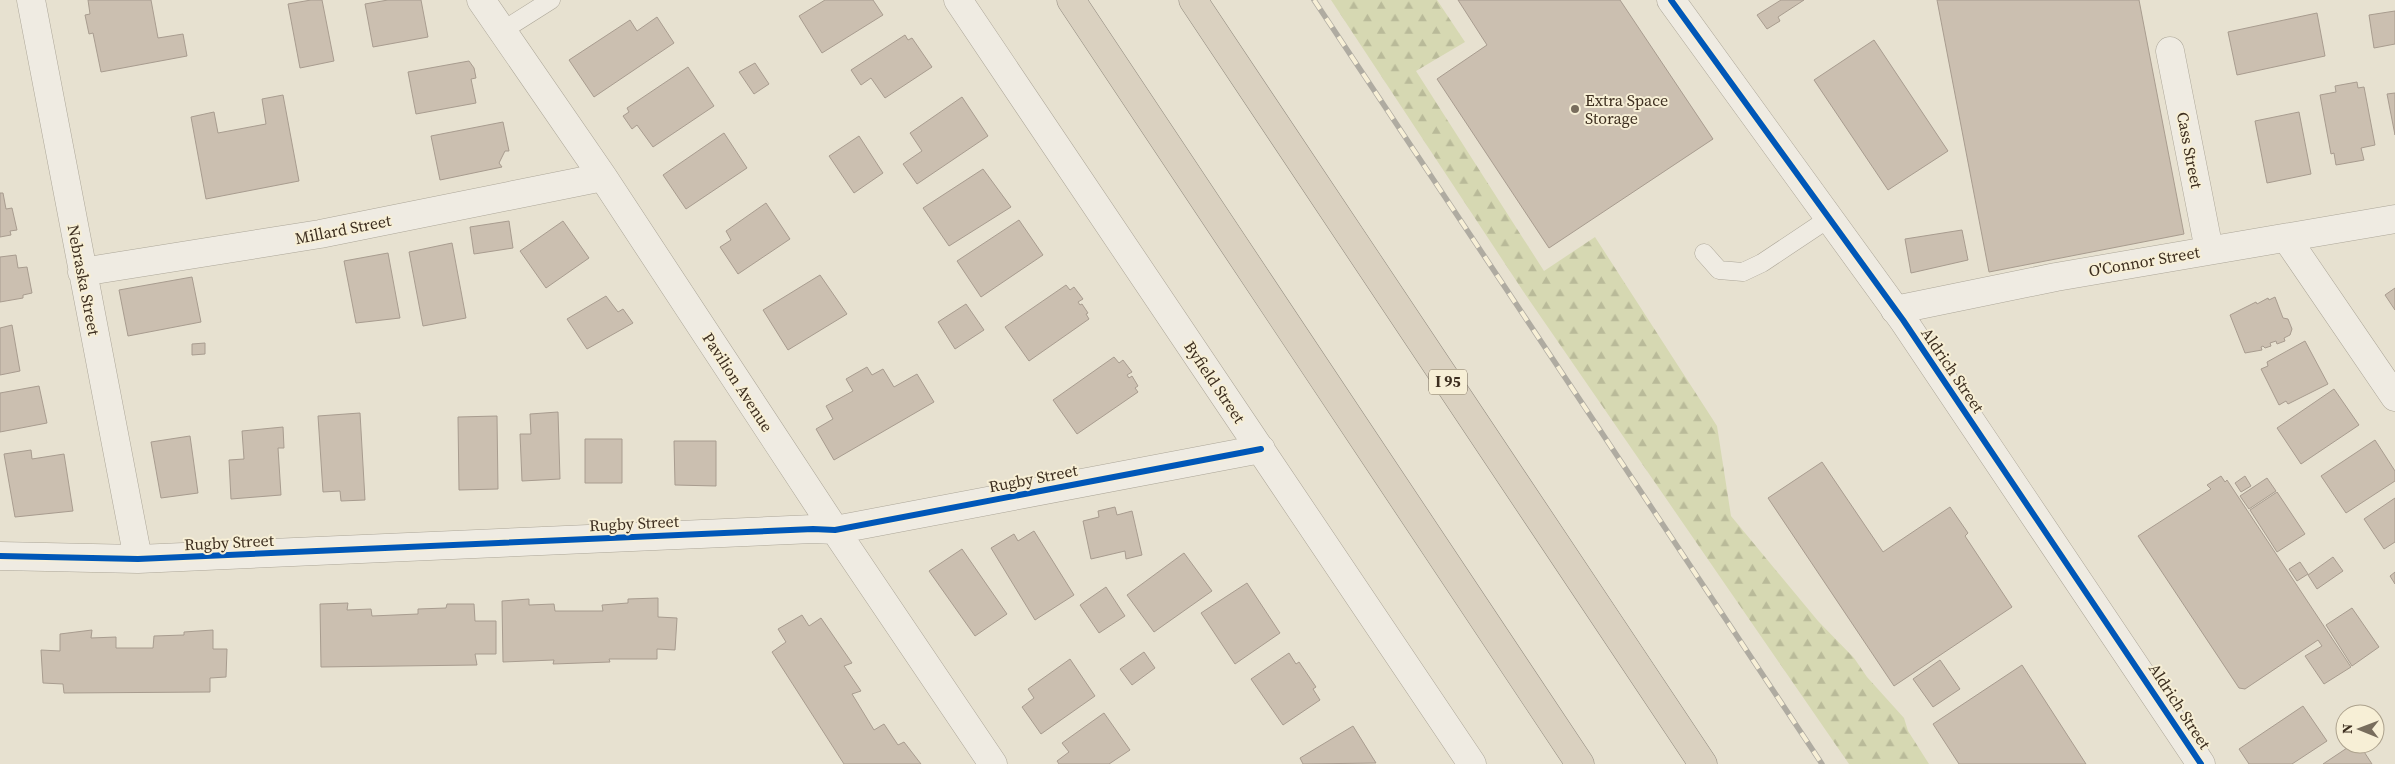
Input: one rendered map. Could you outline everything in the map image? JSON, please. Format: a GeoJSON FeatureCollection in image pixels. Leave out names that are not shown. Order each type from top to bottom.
{"type":"FeatureCollection","features":[{"type":"Feature","properties":{"kind":"highway"},"geometry":{"type":"LineString","coordinates":[[1071,0],[1580,764]]}},
{"type":"Feature","properties":{"kind":"highway","name":"I 95"},"geometry":{"type":"LineString","coordinates":[[1193,0],[1703,764]]}},
{"type":"Feature","properties":{"kind":"street","name":"Nebraska Street"},"geometry":{"type":"LineString","coordinates":[[31,0],[138,560]]}},
{"type":"Feature","properties":{"kind":"street","name":"Pavilion Avenue"},"geometry":{"type":"LineString","coordinates":[[481,0],[603,177],[835,530],[993,764]]}},
{"type":"Feature","properties":{"kind":"street","name":"Byfield Street"},"geometry":{"type":"LineString","coordinates":[[958,0],[1472,764]]}},
{"type":"Feature","properties":{"kind":"street","name":"Aldrich Street"},"geometry":{"type":"LineString","coordinates":[[1671,0],[1895,310],[2201,764]]}},
{"type":"Feature","properties":{"kind":"street","name":"Cass Street"},"geometry":{"type":"LineString","coordinates":[[2170,51],[2209,250]]}},
{"type":"Feature","properties":{"kind":"street","name":"Millard Street"},"geometry":{"type":"LineString","coordinates":[[82,272],[320,234],[603,177]]}},
{"type":"Feature","properties":{"kind":"street","name":"O'Connor Street"},"geometry":{"type":"LineString","coordinates":[[1895,310],[2056,277],[2209,250],[2287,239],[2395,219]]}},
{"type":"Feature","properties":{"kind":"street"},"geometry":{"type":"LineString","coordinates":[[2287,239],[2395,397]]}},
{"type":"Feature","properties":{"kind":"street","name":"Rugby Street"},"geometry":{"type":"LineString","coordinates":[[0,556],[138,560],[813,529],[835,530],[1261,449]]}},
{"type":"Feature","properties":{"kind":"lane"},"geometry":{"type":"LineString","coordinates":[[502,31],[550,0]]}},
{"type":"Feature","properties":{"kind":"lane"},"geometry":{"type":"LineString","coordinates":[[1704,253],[1719,270],[1743,272],[1762,263],[1828,219]]}},
{"type":"Feature","properties":{"kind":"green space"},"geometry":{"type":"Polygon","coordinates":[[[1331,0],[1437,0],[1465,42],[1416,71],[1544,271],[1595,237],[1717,426],[1731,516],[1818,621],[1854,658],[1867,677],[1904,718],[1908,731],[1929,764],[1849,764],[1523,291],[1331,0]]]}},
{"type":"Feature","properties":{"kind":"building"},"geometry":{"type":"Polygon","coordinates":[[[88,0],[151,0],[158,38],[183,34],[187,56],[101,72],[93,33],[89,34],[85,15],[90,14],[88,0]]]}},
{"type":"Feature","properties":{"kind":"building"},"geometry":{"type":"Polygon","coordinates":[[[322,0],[334,61],[300,68],[288,4],[322,0]]]}},
{"type":"Feature","properties":{"kind":"building"},"geometry":{"type":"Polygon","coordinates":[[[388,0],[421,0],[428,37],[373,47],[365,4],[388,0]]]}},
{"type":"Feature","properties":{"kind":"building"},"geometry":{"type":"Polygon","coordinates":[[[825,0],[873,0],[883,15],[822,53],[799,16],[825,0]]]}},
{"type":"Feature","properties":{"kind":"building","name":"Extra Space Storage"},"geometry":{"type":"Polygon","coordinates":[[[1458,0],[1620,0],[1713,139],[1549,248],[1437,79],[1487,45],[1458,0]]]}},
{"type":"Feature","properties":{"kind":"building"},"geometry":{"type":"Polygon","coordinates":[[[1781,0],[1804,0],[1778,17],[1780,21],[1767,29],[1757,15],[1781,0]]]}},
{"type":"Feature","properties":{"kind":"building"},"geometry":{"type":"Polygon","coordinates":[[[1937,0],[2139,0],[2184,234],[1989,272],[1937,0]]]}},
{"type":"Feature","properties":{"kind":"building"},"geometry":{"type":"Polygon","coordinates":[[[2395,11],[2395,44],[2374,48],[2369,15],[2395,11]]]}},
{"type":"Feature","properties":{"kind":"building"},"geometry":{"type":"Polygon","coordinates":[[[2317,13],[2325,56],[2237,75],[2228,32],[2317,13]]]}},
{"type":"Feature","properties":{"kind":"building"},"geometry":{"type":"Polygon","coordinates":[[[657,17],[674,43],[594,97],[569,60],[630,20],[637,31],[657,17]]]}},
{"type":"Feature","properties":{"kind":"building"},"geometry":{"type":"Polygon","coordinates":[[[905,35],[908,40],[912,38],[932,67],[885,98],[871,78],[861,85],[851,70],[905,35]]]}},
{"type":"Feature","properties":{"kind":"building"},"geometry":{"type":"Polygon","coordinates":[[[1874,40],[1948,151],[1888,190],[1814,80],[1874,40]]]}},
{"type":"Feature","properties":{"kind":"building"},"geometry":{"type":"Polygon","coordinates":[[[469,61],[474,68],[476,78],[471,79],[476,103],[416,114],[408,72],[469,61]]]}},
{"type":"Feature","properties":{"kind":"building"},"geometry":{"type":"Polygon","coordinates":[[[755,63],[769,84],[754,94],[739,72],[755,63]]]}},
{"type":"Feature","properties":{"kind":"building"},"geometry":{"type":"Polygon","coordinates":[[[688,67],[714,106],[653,147],[637,125],[632,129],[623,116],[629,112],[627,108],[688,67]]]}},
{"type":"Feature","properties":{"kind":"building"},"geometry":{"type":"Polygon","coordinates":[[[2357,82],[2358,88],[2364,87],[2375,145],[2361,148],[2364,160],[2336,165],[2334,153],[2331,154],[2320,95],[2336,92],[2335,86],[2357,82]]]}},
{"type":"Feature","properties":{"kind":"building"},"geometry":{"type":"Polygon","coordinates":[[[2395,93],[2395,135],[2387,94],[2395,93]]]}},
{"type":"Feature","properties":{"kind":"building"},"geometry":{"type":"Polygon","coordinates":[[[283,95],[299,181],[206,199],[191,117],[214,112],[218,133],[266,124],[262,99],[283,95]]]}},
{"type":"Feature","properties":{"kind":"building"},"geometry":{"type":"Polygon","coordinates":[[[962,97],[988,136],[917,184],[903,164],[922,151],[910,133],[962,97]]]}},
{"type":"Feature","properties":{"kind":"building"},"geometry":{"type":"Polygon","coordinates":[[[2299,112],[2311,174],[2267,183],[2255,121],[2299,112]]]}},
{"type":"Feature","properties":{"kind":"building"},"geometry":{"type":"Polygon","coordinates":[[[503,122],[509,151],[505,151],[499,163],[502,167],[440,180],[431,136],[503,122]]]}},
{"type":"Feature","properties":{"kind":"building"},"geometry":{"type":"Polygon","coordinates":[[[724,133],[747,168],[686,209],[663,175],[724,133]]]}},
{"type":"Feature","properties":{"kind":"building"},"geometry":{"type":"Polygon","coordinates":[[[859,136],[883,173],[854,193],[829,156],[859,136]]]}},
{"type":"Feature","properties":{"kind":"building"},"geometry":{"type":"Polygon","coordinates":[[[983,169],[1011,207],[949,246],[923,208],[983,169]]]}},
{"type":"Feature","properties":{"kind":"building"},"geometry":{"type":"Polygon","coordinates":[[[0,193],[3,193],[6,209],[12,208],[17,230],[10,231],[11,235],[0,237],[0,193]]]}},
{"type":"Feature","properties":{"kind":"building"},"geometry":{"type":"Polygon","coordinates":[[[766,203],[790,239],[738,274],[720,247],[731,240],[726,231],[766,203]]]}},
{"type":"Feature","properties":{"kind":"building"},"geometry":{"type":"Polygon","coordinates":[[[1019,220],[1043,255],[981,297],[957,261],[1019,220]]]}},
{"type":"Feature","properties":{"kind":"building"},"geometry":{"type":"Polygon","coordinates":[[[509,221],[513,248],[474,254],[470,227],[509,221]]]}},
{"type":"Feature","properties":{"kind":"building"},"geometry":{"type":"Polygon","coordinates":[[[563,221],[589,258],[546,288],[520,251],[563,221]]]}},
{"type":"Feature","properties":{"kind":"building"},"geometry":{"type":"Polygon","coordinates":[[[1962,230],[1968,260],[1911,273],[1905,239],[1962,230]]]}},
{"type":"Feature","properties":{"kind":"building"},"geometry":{"type":"Polygon","coordinates":[[[452,243],[466,318],[423,326],[409,252],[452,243]]]}},
{"type":"Feature","properties":{"kind":"building"},"geometry":{"type":"Polygon","coordinates":[[[388,253],[400,318],[356,323],[344,261],[388,253]]]}},
{"type":"Feature","properties":{"kind":"building"},"geometry":{"type":"Polygon","coordinates":[[[16,255],[18,268],[27,267],[32,293],[23,295],[23,298],[0,302],[0,257],[16,255]]]}},
{"type":"Feature","properties":{"kind":"building"},"geometry":{"type":"Polygon","coordinates":[[[820,275],[847,314],[788,350],[763,310],[820,275]]]}},
{"type":"Feature","properties":{"kind":"building"},"geometry":{"type":"Polygon","coordinates":[[[192,277],[201,322],[128,336],[119,290],[192,277]]]}},
{"type":"Feature","properties":{"kind":"building"},"geometry":{"type":"Polygon","coordinates":[[[1066,285],[1070,290],[1074,287],[1083,299],[1078,302],[1080,305],[1082,304],[1088,313],[1086,314],[1089,319],[1029,361],[1005,327],[1066,285]]]}},
{"type":"Feature","properties":{"kind":"building"},"geometry":{"type":"Polygon","coordinates":[[[2395,288],[2395,310],[2385,295],[2395,288]]]}},
{"type":"Feature","properties":{"kind":"building"},"geometry":{"type":"Polygon","coordinates":[[[606,296],[618,312],[623,309],[633,323],[587,349],[567,319],[606,296]]]}},
{"type":"Feature","properties":{"kind":"building"},"geometry":{"type":"Polygon","coordinates":[[[2275,297],[2283,318],[2288,319],[2292,329],[2290,335],[2284,338],[2285,341],[2277,344],[2276,341],[2270,343],[2271,346],[2261,347],[2262,350],[2245,353],[2230,315],[2256,302],[2257,304],[2268,298],[2269,300],[2275,297]]]}},
{"type":"Feature","properties":{"kind":"building"},"geometry":{"type":"Polygon","coordinates":[[[966,304],[984,330],[955,349],[938,322],[966,304]]]}},
{"type":"Feature","properties":{"kind":"building"},"geometry":{"type":"Polygon","coordinates":[[[12,325],[20,371],[0,375],[0,328],[12,325]]]}},
{"type":"Feature","properties":{"kind":"building"},"geometry":{"type":"Polygon","coordinates":[[[2305,341],[2328,384],[2288,404],[2286,401],[2279,405],[2261,369],[2268,366],[2267,362],[2305,341]]]}},
{"type":"Feature","properties":{"kind":"building"},"geometry":{"type":"Polygon","coordinates":[[[205,343],[205,354],[192,355],[192,344],[205,343]]]}},
{"type":"Feature","properties":{"kind":"building"},"geometry":{"type":"Polygon","coordinates":[[[1114,357],[1119,363],[1123,360],[1132,372],[1127,375],[1129,378],[1132,376],[1138,386],[1135,388],[1138,392],[1077,434],[1053,400],[1114,357]]]}},
{"type":"Feature","properties":{"kind":"building"},"geometry":{"type":"Polygon","coordinates":[[[867,367],[872,375],[883,369],[894,387],[917,374],[934,402],[834,460],[816,429],[833,419],[826,406],[853,391],[846,379],[867,367]]]}},
{"type":"Feature","properties":{"kind":"building"},"geometry":{"type":"Polygon","coordinates":[[[39,386],[47,423],[0,432],[0,393],[39,386]]]}},
{"type":"Feature","properties":{"kind":"building"},"geometry":{"type":"Polygon","coordinates":[[[2334,389],[2359,425],[2301,464],[2277,428],[2334,389]]]}},
{"type":"Feature","properties":{"kind":"building"},"geometry":{"type":"Polygon","coordinates":[[[558,412],[560,479],[522,481],[520,434],[531,434],[530,414],[558,412]]]}},
{"type":"Feature","properties":{"kind":"building"},"geometry":{"type":"Polygon","coordinates":[[[360,413],[365,500],[341,501],[340,491],[323,492],[318,416],[360,413]]]}},
{"type":"Feature","properties":{"kind":"building"},"geometry":{"type":"Polygon","coordinates":[[[497,416],[498,489],[459,490],[458,417],[497,416]]]}},
{"type":"Feature","properties":{"kind":"building"},"geometry":{"type":"Polygon","coordinates":[[[283,427],[284,448],[278,448],[281,495],[231,499],[229,460],[244,459],[242,431],[283,427]]]}},
{"type":"Feature","properties":{"kind":"building"},"geometry":{"type":"Polygon","coordinates":[[[190,436],[198,493],[161,498],[151,442],[190,436]]]}},
{"type":"Feature","properties":{"kind":"building"},"geometry":{"type":"Polygon","coordinates":[[[585,439],[622,439],[622,483],[585,483],[585,439]]]}},
{"type":"Feature","properties":{"kind":"building"},"geometry":{"type":"Polygon","coordinates":[[[2375,440],[2395,471],[2395,481],[2346,513],[2321,476],[2375,440]]]}},
{"type":"Feature","properties":{"kind":"building"},"geometry":{"type":"Polygon","coordinates":[[[674,441],[716,441],[716,486],[675,485],[674,441]]]}},
{"type":"Feature","properties":{"kind":"building"},"geometry":{"type":"Polygon","coordinates":[[[31,450],[32,459],[64,454],[73,511],[15,517],[4,454],[31,450]]]}},
{"type":"Feature","properties":{"kind":"building"},"geometry":{"type":"Polygon","coordinates":[[[1822,462],[1883,552],[1950,507],[1968,533],[1965,536],[2012,607],[1894,686],[1768,498],[1822,462]]]}},
{"type":"Feature","properties":{"kind":"building"},"geometry":{"type":"Polygon","coordinates":[[[2221,476],[2225,482],[2227,480],[2351,667],[2324,684],[2305,656],[2322,646],[2318,640],[2245,689],[2239,688],[2138,536],[2211,489],[2207,485],[2221,476]]]}},
{"type":"Feature","properties":{"kind":"building"},"geometry":{"type":"Polygon","coordinates":[[[2245,476],[2251,486],[2241,492],[2235,483],[2245,476]]]}},
{"type":"Feature","properties":{"kind":"building"},"geometry":{"type":"Polygon","coordinates":[[[2267,478],[2276,491],[2249,509],[2240,496],[2267,478]]]}},
{"type":"Feature","properties":{"kind":"building"},"geometry":{"type":"Polygon","coordinates":[[[2277,492],[2305,534],[2277,552],[2250,510],[2277,492]]]}},
{"type":"Feature","properties":{"kind":"building"},"geometry":{"type":"Polygon","coordinates":[[[2395,498],[2395,542],[2384,549],[2364,519],[2395,498]]]}},
{"type":"Feature","properties":{"kind":"building"},"geometry":{"type":"Polygon","coordinates":[[[1115,507],[1117,515],[1132,511],[1142,555],[1126,559],[1125,551],[1091,559],[1083,521],[1099,517],[1098,511],[1115,507]]]}},
{"type":"Feature","properties":{"kind":"building"},"geometry":{"type":"Polygon","coordinates":[[[1034,531],[1074,595],[1035,620],[991,548],[1014,534],[1018,541],[1034,531]]]}},
{"type":"Feature","properties":{"kind":"building"},"geometry":{"type":"Polygon","coordinates":[[[962,549],[1007,614],[975,636],[929,571],[962,549]]]}},
{"type":"Feature","properties":{"kind":"building"},"geometry":{"type":"Polygon","coordinates":[[[1184,553],[1212,591],[1154,632],[1127,595],[1184,553]]]}},
{"type":"Feature","properties":{"kind":"building"},"geometry":{"type":"Polygon","coordinates":[[[2333,557],[2343,571],[2317,589],[2308,575],[2333,557]]]}},
{"type":"Feature","properties":{"kind":"building"},"geometry":{"type":"Polygon","coordinates":[[[2300,562],[2308,574],[2297,581],[2289,569],[2300,562]]]}},
{"type":"Feature","properties":{"kind":"building"},"geometry":{"type":"Polygon","coordinates":[[[2395,572],[2395,584],[2390,576],[2395,572]]]}},
{"type":"Feature","properties":{"kind":"building"},"geometry":{"type":"Polygon","coordinates":[[[1247,583],[1280,633],[1235,664],[1201,613],[1247,583]]]}},
{"type":"Feature","properties":{"kind":"building"},"geometry":{"type":"Polygon","coordinates":[[[1106,587],[1125,616],[1099,633],[1080,605],[1106,587]]]}},
{"type":"Feature","properties":{"kind":"building"},"geometry":{"type":"Polygon","coordinates":[[[658,598],[658,617],[677,618],[675,650],[657,649],[657,659],[609,659],[610,662],[553,664],[554,660],[503,662],[502,601],[529,599],[529,605],[554,604],[555,611],[603,611],[602,605],[628,603],[628,599],[658,598]]]}},
{"type":"Feature","properties":{"kind":"building"},"geometry":{"type":"Polygon","coordinates":[[[348,603],[347,610],[371,609],[372,616],[418,614],[418,609],[446,608],[447,604],[474,604],[475,621],[496,621],[496,654],[475,654],[477,665],[321,667],[320,604],[348,603]]]}},
{"type":"Feature","properties":{"kind":"building"},"geometry":{"type":"Polygon","coordinates":[[[2352,608],[2379,647],[2352,666],[2326,625],[2352,608]]]}},
{"type":"Feature","properties":{"kind":"building"},"geometry":{"type":"Polygon","coordinates":[[[802,615],[809,626],[821,618],[852,663],[844,666],[861,691],[852,694],[874,730],[884,724],[898,745],[904,742],[921,764],[844,764],[772,652],[786,642],[778,629],[802,615]]]}},
{"type":"Feature","properties":{"kind":"building"},"geometry":{"type":"Polygon","coordinates":[[[92,630],[91,638],[116,637],[116,648],[153,648],[154,636],[184,635],[184,632],[213,630],[213,649],[227,649],[226,677],[210,678],[210,692],[64,693],[63,684],[43,683],[41,650],[60,651],[60,634],[92,630]]]}},
{"type":"Feature","properties":{"kind":"building"},"geometry":{"type":"Polygon","coordinates":[[[1144,652],[1155,668],[1132,685],[1120,669],[1144,652]]]}},
{"type":"Feature","properties":{"kind":"building"},"geometry":{"type":"Polygon","coordinates":[[[1289,653],[1296,664],[1299,662],[1316,687],[1313,689],[1320,700],[1283,725],[1251,679],[1289,653]]]}},
{"type":"Feature","properties":{"kind":"building"},"geometry":{"type":"Polygon","coordinates":[[[1070,659],[1095,696],[1041,734],[1022,707],[1034,698],[1028,689],[1070,659]]]}},
{"type":"Feature","properties":{"kind":"building"},"geometry":{"type":"Polygon","coordinates":[[[1940,660],[1960,689],[1933,707],[1913,679],[1940,660]]]}},
{"type":"Feature","properties":{"kind":"building"},"geometry":{"type":"Polygon","coordinates":[[[2022,665],[2086,764],[1959,764],[1933,724],[2022,665]]]}},
{"type":"Feature","properties":{"kind":"building"},"geometry":{"type":"Polygon","coordinates":[[[2303,706],[2327,741],[2292,764],[2249,764],[2239,749],[2303,706]]]}},
{"type":"Feature","properties":{"kind":"building"},"geometry":{"type":"Polygon","coordinates":[[[1104,713],[1130,750],[1109,764],[1059,764],[1057,761],[1069,752],[1062,743],[1104,713]]]}},
{"type":"Feature","properties":{"kind":"building"},"geometry":{"type":"Polygon","coordinates":[[[1353,726],[1376,763],[1303,764],[1300,758],[1353,726]]]}},
{"type":"Feature","properties":{"kind":"building"},"geometry":{"type":"Polygon","coordinates":[[[2338,754],[2366,754],[2372,764],[2323,764],[2338,754]]]}},
{"type":"Feature","properties":{"kind":"railway"},"geometry":{"type":"LineString","coordinates":[[1314,0],[1822,764]]}},
{"type":"Feature","properties":{"kind":"cycle path"},"geometry":{"type":"LineString","coordinates":[[1671,0],[1903,320],[2201,764]]}},
{"type":"Feature","properties":{"kind":"cycle path"},"geometry":{"type":"LineString","coordinates":[[0,556],[138,559],[813,529],[835,530],[1261,449]]}},
{"type":"Feature","properties":{"kind":"place","name":"Extra Space Storage"},"geometry":{"type":"Point","coordinates":[1575,109]}}]}
